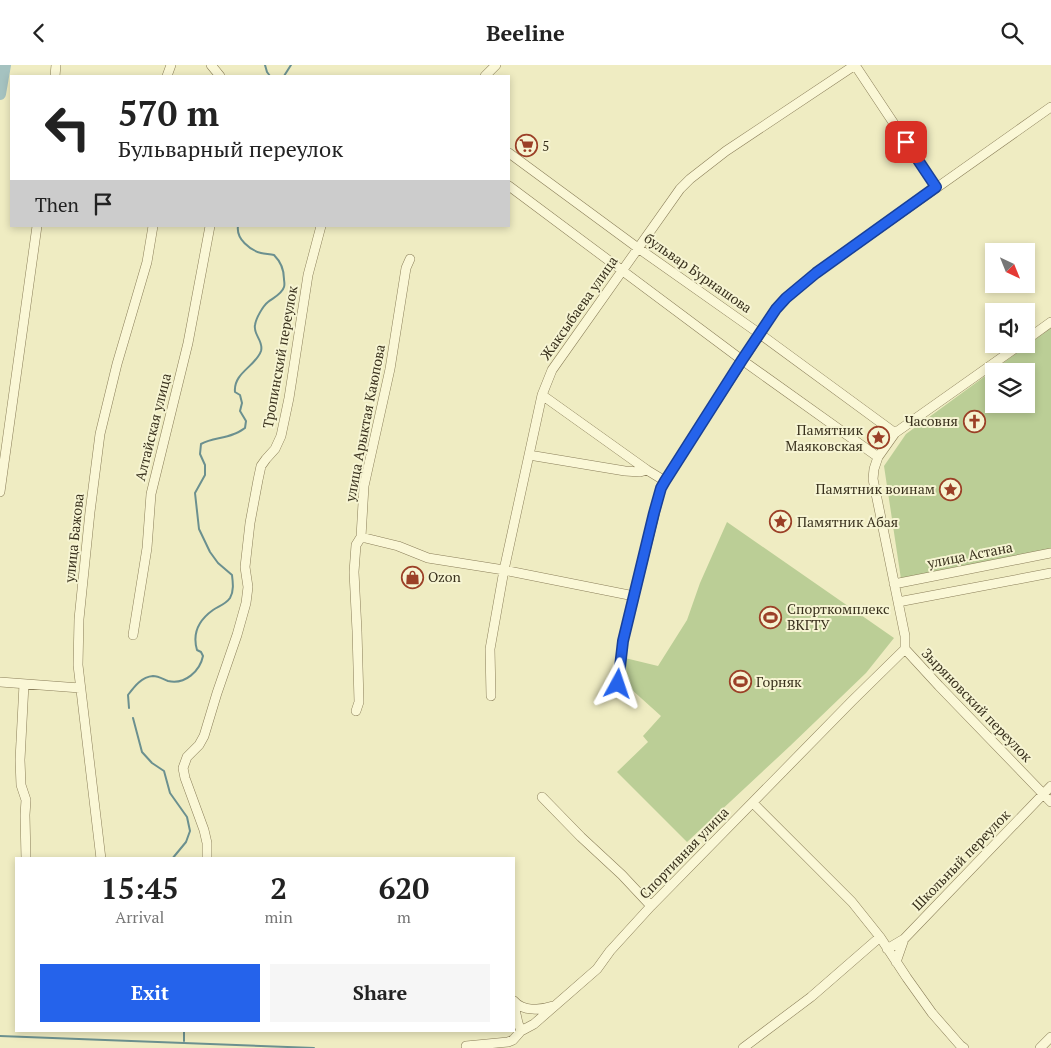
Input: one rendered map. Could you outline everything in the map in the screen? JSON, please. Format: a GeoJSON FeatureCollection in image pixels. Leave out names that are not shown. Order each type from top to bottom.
{"type":"FeatureCollection","features":[{"type":"Feature","properties":{"kind":"street"},"geometry":{"type":"LineString","coordinates":[[211,65],[219,75]]}},
{"type":"Feature","properties":{"kind":"street"},"geometry":{"type":"LineString","coordinates":[[486,75],[496,65]]}},
{"type":"Feature","properties":{"kind":"street"},"geometry":{"type":"LineString","coordinates":[[855,65],[936,187]]}},
{"type":"Feature","properties":{"kind":"street","name":"Жаксыбаева улица"},"geometry":{"type":"LineString","coordinates":[[492,696],[490,649],[504,570],[542,395],[552,370],[680,189],[726,151],[855,65]]}},
{"type":"Feature","properties":{"kind":"street"},"geometry":{"type":"LineString","coordinates":[[618,684],[623,641],[661,488],[776,309],[816,273],[1051,107]]}},
{"type":"Feature","properties":{"kind":"street","name":"бульвар Бурнашова"},"geometry":{"type":"LineString","coordinates":[[510,154],[895,433]]}},
{"type":"Feature","properties":{"kind":"street"},"geometry":{"type":"LineString","coordinates":[[510,187],[742,360],[878,457]]}},
{"type":"Feature","properties":{"kind":"street"},"geometry":{"type":"LineString","coordinates":[[0,492],[36,227]]}},
{"type":"Feature","properties":{"kind":"street","name":"улица Бажова"},"geometry":{"type":"LineString","coordinates":[[101,857],[80,688],[78,665],[79,619],[100,434],[117,364],[147,262],[153,227]]}},
{"type":"Feature","properties":{"kind":"street","name":"Алтайская улица"},"geometry":{"type":"LineString","coordinates":[[133,635],[147,548],[150,494],[188,343],[210,227]]}},
{"type":"Feature","properties":{"kind":"street","name":"Тропинский переулок"},"geometry":{"type":"LineString","coordinates":[[207,857],[207,843],[204,830],[183,768],[187,757],[199,745],[204,736],[246,603],[248,587],[245,567],[250,523],[258,480],[261,466],[275,449],[281,436],[290,398],[308,275],[322,227]]}},
{"type":"Feature","properties":{"kind":"street","name":"улица Арыктая Каюпова"},"geometry":{"type":"LineString","coordinates":[[356,711],[359,701],[354,572],[356,545],[361,537],[364,486],[390,369],[406,268],[410,259]]}},
{"type":"Feature","properties":{"kind":"street"},"geometry":{"type":"LineString","coordinates":[[1035,334],[1051,322]]}},
{"type":"Feature","properties":{"kind":"street"},"geometry":{"type":"LineString","coordinates":[[905,649],[905,636],[873,479],[878,457],[895,433],[1008,353]]}},
{"type":"Feature","properties":{"kind":"street"},"geometry":{"type":"LineString","coordinates":[[542,395],[665,481]]}},
{"type":"Feature","properties":{"kind":"street"},"geometry":{"type":"LineString","coordinates":[[529,455],[625,471],[640,472],[647,470]]}},
{"type":"Feature","properties":{"kind":"street"},"geometry":{"type":"LineString","coordinates":[[361,537],[398,546],[428,558],[504,570],[634,596]]}},
{"type":"Feature","properties":{"kind":"street","name":"улица Астана"},"geometry":{"type":"LineString","coordinates":[[894,584],[1051,553]]}},
{"type":"Feature","properties":{"kind":"street"},"geometry":{"type":"LineString","coordinates":[[898,602],[1051,573]]}},
{"type":"Feature","properties":{"kind":"street","name":"Зыряновский переулок"},"geometry":{"type":"LineString","coordinates":[[905,649],[1051,802]]}},
{"type":"Feature","properties":{"kind":"street","name":"Спортивная улица"},"geometry":{"type":"LineString","coordinates":[[466,1046],[513,1040],[521,1031],[534,1024],[597,969],[610,951],[651,906],[905,649]]}},
{"type":"Feature","properties":{"kind":"street"},"geometry":{"type":"LineString","coordinates":[[0,682],[80,688]]}},
{"type":"Feature","properties":{"kind":"street"},"geometry":{"type":"LineString","coordinates":[[24,684],[20,760],[21,785],[26,800],[26,857]]}},
{"type":"Feature","properties":{"kind":"street","name":"Школьный переулок"},"geometry":{"type":"LineString","coordinates":[[887,949],[904,939],[1051,786]]}},
{"type":"Feature","properties":{"kind":"street"},"geometry":{"type":"LineString","coordinates":[[542,797],[651,906]]}},
{"type":"Feature","properties":{"kind":"street"},"geometry":{"type":"LineString","coordinates":[[753,803],[852,902],[880,937],[932,1013],[964,1048]]}},
{"type":"Feature","properties":{"kind":"street"},"geometry":{"type":"LineString","coordinates":[[743,1048],[811,997],[880,937]]}},
{"type":"Feature","properties":{"kind":"street"},"geometry":{"type":"LineString","coordinates":[[896,962],[904,939]]}},
{"type":"Feature","properties":{"kind":"street"},"geometry":{"type":"LineString","coordinates":[[515,1002],[523,1008],[554,1006]]}},
{"type":"Feature","properties":{"kind":"street"},"geometry":{"type":"LineString","coordinates":[[515,1010],[521,1031]]}},
{"type":"Feature","properties":{"kind":"street"},"geometry":{"type":"LineString","coordinates":[[1040,1048],[1051,1037]]}},
{"type":"Feature","properties":{"kind":"green space"},"geometry":{"type":"Polygon","coordinates":[[[1051,328],[1051,550],[901,579],[884,466],[906,434],[985,376],[985,413],[1035,413],[1035,363],[1003,363],[1017,353],[1035,353],[1035,340],[1051,328]]]}},
{"type":"Feature","properties":{"kind":"green space","name":"Горняк"},"geometry":{"type":"Polygon","coordinates":[[[727,522],[894,638],[866,673],[687,842],[617,772],[648,742],[643,736],[661,716],[621,680],[625,658],[658,666],[687,620],[700,583],[727,522]]]}},
{"type":"Feature","properties":{"kind":"waterway"},"geometry":{"type":"LineString","coordinates":[[0,94],[5,65]]}},
{"type":"Feature","properties":{"kind":"waterway"},"geometry":{"type":"LineString","coordinates":[[265,65],[269,75]]}},
{"type":"Feature","properties":{"kind":"waterway"},"geometry":{"type":"LineString","coordinates":[[285,75],[291,65]]}},
{"type":"Feature","properties":{"kind":"waterway"},"geometry":{"type":"LineString","coordinates":[[129,708],[128,695],[145,678],[155,676],[174,682],[186,679],[195,672],[203,656],[197,650],[195,638],[198,627],[204,618],[228,600],[232,593],[232,575],[218,563],[210,552],[199,529],[195,493],[205,475],[205,465],[200,454],[201,444],[235,434],[245,428],[246,421],[240,411],[242,403],[240,395],[235,392],[235,385],[261,351],[262,347],[255,329],[258,316],[266,304],[277,296],[284,287],[283,269],[274,255],[261,253],[248,247],[241,239],[238,227]]}},
{"type":"Feature","properties":{"kind":"waterway"},"geometry":{"type":"LineString","coordinates":[[133,718],[142,752],[152,763],[164,771],[170,793],[187,817],[190,831],[186,842],[174,857]]}},
{"type":"Feature","properties":{"kind":"waterway"},"geometry":{"type":"LineString","coordinates":[[184,1032],[184,1041]]}},
{"type":"Feature","properties":{"kind":"waterway"},"geometry":{"type":"LineString","coordinates":[[0,1036],[314,1048]]}},
{"type":"Feature","properties":{"kind":"place","name":"5"},"geometry":{"type":"Point","coordinates":[526,146]}},
{"type":"Feature","properties":{"kind":"place","name":"Часовня"},"geometry":{"type":"Point","coordinates":[974,421]}},
{"type":"Feature","properties":{"kind":"place","name":"Памятник Маяковская"},"geometry":{"type":"Point","coordinates":[879,438]}},
{"type":"Feature","properties":{"kind":"place","name":"Памятник воинам"},"geometry":{"type":"Point","coordinates":[951,489]}},
{"type":"Feature","properties":{"kind":"place","name":"Памятник Абая"},"geometry":{"type":"Point","coordinates":[781,522]}},
{"type":"Feature","properties":{"kind":"place","name":"Ozon"},"geometry":{"type":"Point","coordinates":[412,577]}},
{"type":"Feature","properties":{"kind":"place","name":"Спорткомплекс ВКГТУ"},"geometry":{"type":"Point","coordinates":[771,617]}},
{"type":"Feature","properties":{"kind":"place","name":"Горняк"},"geometry":{"type":"Point","coordinates":[740,682]}},
{"type":"Feature","properties":{"kind":"route"},"geometry":{"type":"LineString","coordinates":[[618,684],[623,641],[661,488],[742,360],[776,309],[786,298],[816,273],[936,187],[906,142]]}}]}
